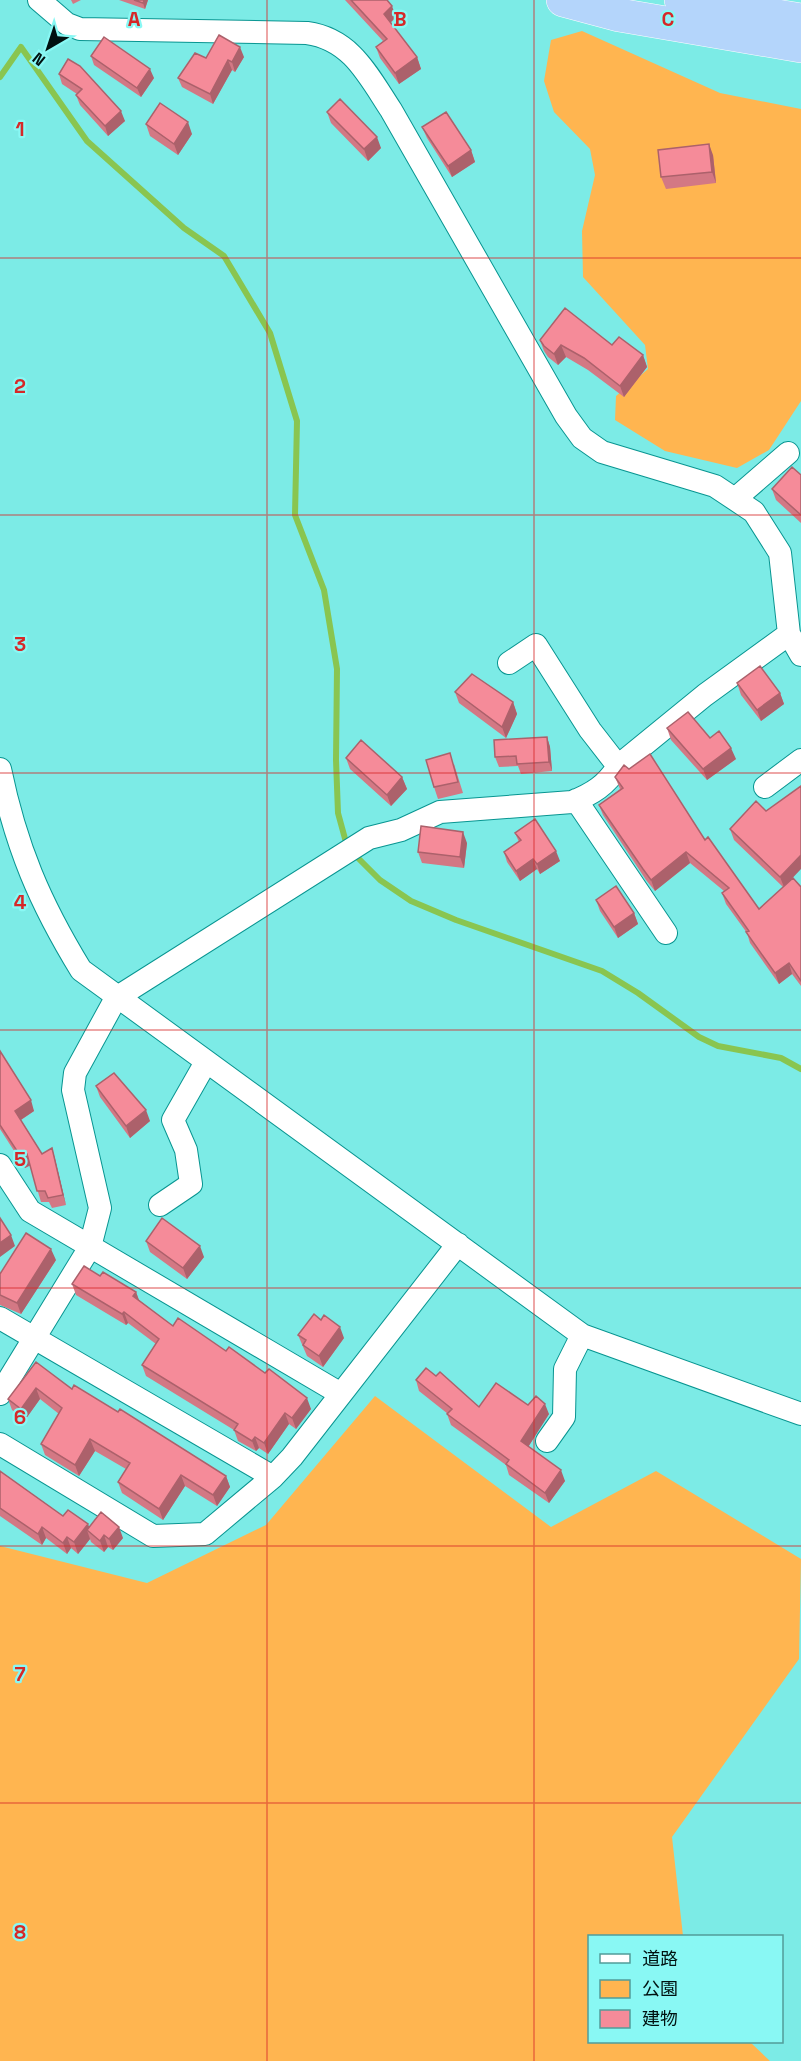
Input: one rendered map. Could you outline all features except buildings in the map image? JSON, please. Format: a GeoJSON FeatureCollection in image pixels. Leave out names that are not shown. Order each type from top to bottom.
{"type":"FeatureCollection","features":[{"type":"Feature","properties":{"kind":"highway"},"geometry":{"type":"LineString","coordinates":[[563,0],[630,17],[801,46]]}},
{"type":"Feature","properties":{"kind":"highway"},"geometry":{"type":"LineString","coordinates":[[681,0],[801,20]]}},
{"type":"Feature","properties":{"kind":"street"},"geometry":{"type":"LineString","coordinates":[[39,0],[67,24],[80,29],[307,33],[332,38],[340,44],[365,70],[391,110],[566,416],[582,438],[602,452],[716,486],[754,512],[780,553],[789,634],[801,654]]}},
{"type":"Feature","properties":{"kind":"street"},"geometry":{"type":"LineString","coordinates":[[736,498],[788,453]]}},
{"type":"Feature","properties":{"kind":"street"},"geometry":{"type":"LineString","coordinates":[[0,1394],[90,1247],[100,1208],[73,1090],[75,1073],[116,998],[369,837],[401,830],[440,812],[576,800],[588,796],[610,780],[618,766],[705,694],[789,634]]}},
{"type":"Feature","properties":{"kind":"street"},"geometry":{"type":"LineString","coordinates":[[509,663],[536,645],[590,730],[618,766]]}},
{"type":"Feature","properties":{"kind":"street"},"geometry":{"type":"LineString","coordinates":[[765,788],[801,760]]}},
{"type":"Feature","properties":{"kind":"street"},"geometry":{"type":"LineString","coordinates":[[0,770],[9,814],[29,875],[58,933],[81,970],[116,998],[582,1335],[801,1414]]}},
{"type":"Feature","properties":{"kind":"street"},"geometry":{"type":"LineString","coordinates":[[576,800],[666,933]]}},
{"type":"Feature","properties":{"kind":"street"},"geometry":{"type":"LineString","coordinates":[[160,1205],[190,1184],[186,1150],[173,1120],[206,1062]]}},
{"type":"Feature","properties":{"kind":"street"},"geometry":{"type":"LineString","coordinates":[[0,1165],[30,1211],[341,1394]]}},
{"type":"Feature","properties":{"kind":"street"},"geometry":{"type":"LineString","coordinates":[[0,1444],[153,1536],[205,1534],[273,1477],[459,1244]]}},
{"type":"Feature","properties":{"kind":"street"},"geometry":{"type":"LineString","coordinates":[[0,1318],[273,1477]]}},
{"type":"Feature","properties":{"kind":"street"},"geometry":{"type":"LineString","coordinates":[[547,1441],[564,1417],[565,1369],[582,1335]]}},
{"type":"Feature","properties":{"kind":"green space"},"geometry":{"type":"Polygon","coordinates":[[[582,31],[720,93],[801,109],[801,401],[769,450],[737,468],[665,451],[615,420],[616,396],[648,369],[645,345],[583,277],[582,231],[595,175],[590,149],[554,112],[544,81],[551,40],[582,31]]]}},
{"type":"Feature","properties":{"kind":"green space"},"geometry":{"type":"Polygon","coordinates":[[[375,1396],[551,1527],[656,1471],[801,1559],[799,1659],[672,1837],[683,1935],[588,1935],[588,2043],[751,2043],[770,2061],[0,2061],[0,1546],[147,1583],[266,1525],[375,1396]]]}},
{"type":"Feature","properties":{"kind":"waterway"},"geometry":{"type":"LineString","coordinates":[[0,77],[21,47],[87,141],[184,228],[224,256],[270,333],[297,421],[295,515],[324,590],[337,669],[338,813],[347,846]]}},
{"type":"Feature","properties":{"kind":"waterway"},"geometry":{"type":"LineString","coordinates":[[354,854],[380,880],[411,901],[456,920],[602,971],[638,993],[699,1037],[718,1046],[781,1058],[801,1069]]}}]}
